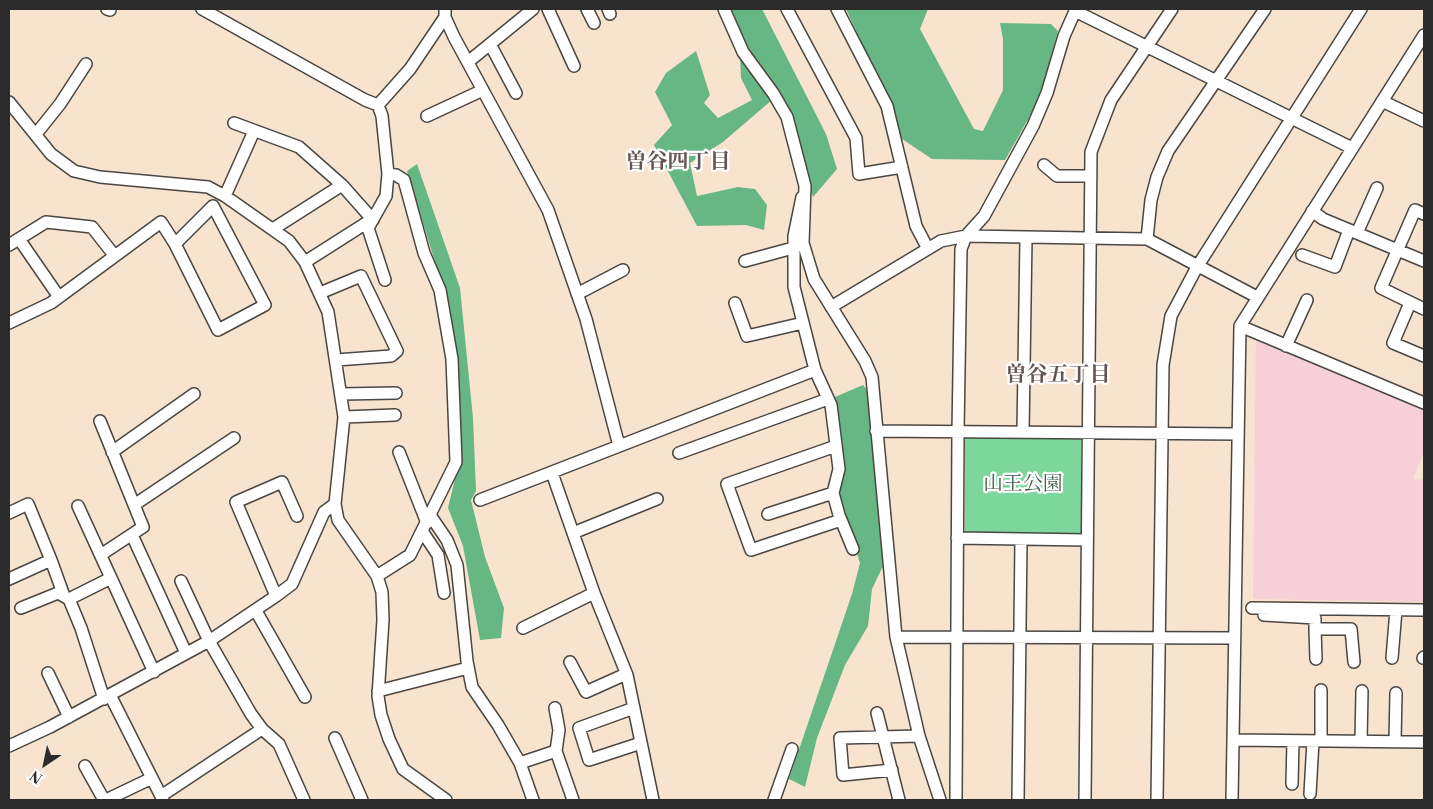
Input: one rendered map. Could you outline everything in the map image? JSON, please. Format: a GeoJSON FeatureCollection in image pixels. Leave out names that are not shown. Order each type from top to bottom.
{"type":"FeatureCollection","features":[{"type":"Feature","properties":{"kind":"street"},"geometry":{"type":"LineString","coordinates":[[202,9],[352,93],[378,105],[382,116],[388,174],[386,196],[368,228],[385,280]]}},
{"type":"Feature","properties":{"kind":"street"},"geometry":{"type":"LineString","coordinates":[[468,62],[533,9]]}},
{"type":"Feature","properties":{"kind":"street"},"geometry":{"type":"LineString","coordinates":[[548,9],[574,66]]}},
{"type":"Feature","properties":{"kind":"street"},"geometry":{"type":"LineString","coordinates":[[587,9],[594,23]]}},
{"type":"Feature","properties":{"kind":"street"},"geometry":{"type":"LineString","coordinates":[[724,9],[743,52],[773,93],[787,117],[805,186],[803,243],[814,279],[865,361],[872,377],[896,636],[919,736],[940,800]]}},
{"type":"Feature","properties":{"kind":"street"},"geometry":{"type":"LineString","coordinates":[[787,9],[856,138],[860,174],[902,166]]}},
{"type":"Feature","properties":{"kind":"street"},"geometry":{"type":"LineString","coordinates":[[837,9],[887,106],[916,226],[928,250]]}},
{"type":"Feature","properties":{"kind":"street"},"geometry":{"type":"LineString","coordinates":[[1085,800],[1091,152],[1099,127],[1111,100],[1172,9]]}},
{"type":"Feature","properties":{"kind":"street"},"geometry":{"type":"LineString","coordinates":[[1147,239],[1151,200],[1157,177],[1168,151],[1266,9]]}},
{"type":"Feature","properties":{"kind":"street"},"geometry":{"type":"LineString","coordinates":[[1157,800],[1162,434],[1165,344],[1171,316],[1197,267],[1361,9]]}},
{"type":"Feature","properties":{"kind":"street"},"geometry":{"type":"LineString","coordinates":[[956,800],[961,248],[966,236],[984,216],[1033,126],[1047,94],[1064,36],[1076,10],[1215,82],[1352,148]]}},
{"type":"Feature","properties":{"kind":"street"},"geometry":{"type":"LineString","coordinates":[[378,105],[410,69],[445,13]]}},
{"type":"Feature","properties":{"kind":"street"},"geometry":{"type":"LineString","coordinates":[[445,13],[482,90],[548,210],[577,294],[619,446]]}},
{"type":"Feature","properties":{"kind":"street"},"geometry":{"type":"LineString","coordinates":[[1232,800],[1236,434],[1240,326],[1424,35]]}},
{"type":"Feature","properties":{"kind":"street"},"geometry":{"type":"LineString","coordinates":[[490,44],[516,93]]}},
{"type":"Feature","properties":{"kind":"street"},"geometry":{"type":"LineString","coordinates":[[36,134],[60,104],[86,64]]}},
{"type":"Feature","properties":{"kind":"street"},"geometry":{"type":"LineString","coordinates":[[427,116],[482,90]]}},
{"type":"Feature","properties":{"kind":"street"},"geometry":{"type":"LineString","coordinates":[[1382,101],[1424,120]]}},
{"type":"Feature","properties":{"kind":"street"},"geometry":{"type":"LineString","coordinates":[[9,102],[51,154],[74,172],[100,177],[208,187],[225,196],[289,241],[305,262],[328,312],[344,416],[335,504],[338,520],[377,576],[382,592],[383,620],[378,690],[381,715],[389,739],[403,769],[446,800]]}},
{"type":"Feature","properties":{"kind":"street"},"geometry":{"type":"LineString","coordinates":[[234,123],[299,147],[342,185],[373,220]]}},
{"type":"Feature","properties":{"kind":"street"},"geometry":{"type":"LineString","coordinates":[[225,196],[254,130]]}},
{"type":"Feature","properties":{"kind":"street"},"geometry":{"type":"LineString","coordinates":[[1044,165],[1057,176],[1091,176]]}},
{"type":"Feature","properties":{"kind":"street"},"geometry":{"type":"LineString","coordinates":[[377,576],[410,555],[456,462],[452,359],[440,290],[422,246],[404,180],[396,175],[388,174]]}},
{"type":"Feature","properties":{"kind":"street"},"geometry":{"type":"LineString","coordinates":[[273,229],[342,185]]}},
{"type":"Feature","properties":{"kind":"street"},"geometry":{"type":"LineString","coordinates":[[805,186],[797,212],[793,248],[794,287],[815,370],[831,406],[839,469],[834,493],[841,520],[853,548]]}},
{"type":"Feature","properties":{"kind":"street"},"geometry":{"type":"LineString","coordinates":[[1302,255],[1336,267],[1377,188]]}},
{"type":"Feature","properties":{"kind":"street"},"geometry":{"type":"LineString","coordinates":[[9,323],[59,296],[161,222],[175,244],[218,330],[264,305],[213,206],[175,244]]}},
{"type":"Feature","properties":{"kind":"street"},"geometry":{"type":"LineString","coordinates":[[1312,210],[1323,219],[1424,261]]}},
{"type":"Feature","properties":{"kind":"street"},"geometry":{"type":"LineString","coordinates":[[1424,214],[1415,210],[1381,288],[1424,309]]}},
{"type":"Feature","properties":{"kind":"street"},"geometry":{"type":"LineString","coordinates":[[305,262],[373,220]]}},
{"type":"Feature","properties":{"kind":"street"},"geometry":{"type":"LineString","coordinates":[[9,245],[46,222],[92,227],[114,255]]}},
{"type":"Feature","properties":{"kind":"street"},"geometry":{"type":"LineString","coordinates":[[831,307],[941,242],[966,236],[1147,239],[1257,297]]}},
{"type":"Feature","properties":{"kind":"street"},"geometry":{"type":"LineString","coordinates":[[1023,432],[1026,237]]}},
{"type":"Feature","properties":{"kind":"street"},"geometry":{"type":"LineString","coordinates":[[19,239],[59,296]]}},
{"type":"Feature","properties":{"kind":"street"},"geometry":{"type":"LineString","coordinates":[[745,261],[793,248]]}},
{"type":"Feature","properties":{"kind":"street"},"geometry":{"type":"LineString","coordinates":[[577,294],[623,270]]}},
{"type":"Feature","properties":{"kind":"street"},"geometry":{"type":"LineString","coordinates":[[320,293],[361,276],[397,351],[391,356],[336,360]]}},
{"type":"Feature","properties":{"kind":"street"},"geometry":{"type":"LineString","coordinates":[[1286,346],[1307,300]]}},
{"type":"Feature","properties":{"kind":"street"},"geometry":{"type":"LineString","coordinates":[[735,303],[747,336],[803,323]]}},
{"type":"Feature","properties":{"kind":"street"},"geometry":{"type":"LineString","coordinates":[[1410,303],[1393,343],[1424,356]]}},
{"type":"Feature","properties":{"kind":"street"},"geometry":{"type":"LineString","coordinates":[[1240,326],[1424,403]]}},
{"type":"Feature","properties":{"kind":"street"},"geometry":{"type":"LineString","coordinates":[[480,500],[815,370]]}},
{"type":"Feature","properties":{"kind":"street"},"geometry":{"type":"LineString","coordinates":[[341,394],[396,393]]}},
{"type":"Feature","properties":{"kind":"street"},"geometry":{"type":"LineString","coordinates":[[112,452],[194,394]]}},
{"type":"Feature","properties":{"kind":"street"},"geometry":{"type":"LineString","coordinates":[[679,453],[828,399]]}},
{"type":"Feature","properties":{"kind":"street"},"geometry":{"type":"LineString","coordinates":[[344,416],[395,415]]}},
{"type":"Feature","properties":{"kind":"street"},"geometry":{"type":"LineString","coordinates":[[100,421],[142,527],[102,554]]}},
{"type":"Feature","properties":{"kind":"street"},"geometry":{"type":"LineString","coordinates":[[876,431],[1236,434]]}},
{"type":"Feature","properties":{"kind":"street"},"geometry":{"type":"LineString","coordinates":[[134,506],[234,438]]}},
{"type":"Feature","properties":{"kind":"street"},"geometry":{"type":"LineString","coordinates":[[836,446],[728,484],[751,550],[841,520]]}},
{"type":"Feature","properties":{"kind":"street"},"geometry":{"type":"LineString","coordinates":[[398,452],[438,555],[444,593]]}},
{"type":"Feature","properties":{"kind":"street"},"geometry":{"type":"LineString","coordinates":[[552,473],[594,592],[626,674],[653,800]]}},
{"type":"Feature","properties":{"kind":"street"},"geometry":{"type":"LineString","coordinates":[[276,596],[236,502],[282,482],[297,516]]}},
{"type":"Feature","properties":{"kind":"street"},"geometry":{"type":"LineString","coordinates":[[768,514],[834,493]]}},
{"type":"Feature","properties":{"kind":"street"},"geometry":{"type":"LineString","coordinates":[[573,533],[657,499]]}},
{"type":"Feature","properties":{"kind":"street"},"geometry":{"type":"LineString","coordinates":[[9,513],[28,504],[66,597],[81,628],[107,697],[162,798],[262,729]]}},
{"type":"Feature","properties":{"kind":"street"},"geometry":{"type":"LineString","coordinates":[[9,746],[154,672],[209,641],[256,611],[292,584],[324,512],[335,504]]}},
{"type":"Feature","properties":{"kind":"street"},"geometry":{"type":"LineString","coordinates":[[78,506],[102,554],[154,672]]}},
{"type":"Feature","properties":{"kind":"street"},"geometry":{"type":"LineString","coordinates":[[426,523],[447,540],[457,565],[468,668],[472,687],[498,725],[520,763],[533,800]]}},
{"type":"Feature","properties":{"kind":"street"},"geometry":{"type":"LineString","coordinates":[[132,535],[186,654]]}},
{"type":"Feature","properties":{"kind":"street"},"geometry":{"type":"LineString","coordinates":[[957,538],[1088,540]]}},
{"type":"Feature","properties":{"kind":"street"},"geometry":{"type":"LineString","coordinates":[[1018,800],[1021,540]]}},
{"type":"Feature","properties":{"kind":"street"},"geometry":{"type":"LineString","coordinates":[[9,578],[52,560]]}},
{"type":"Feature","properties":{"kind":"street"},"geometry":{"type":"LineString","coordinates":[[21,608],[58,593],[66,597],[111,578]]}},
{"type":"Feature","properties":{"kind":"street"},"geometry":{"type":"LineString","coordinates":[[182,581],[209,641],[251,714],[262,729],[279,744],[304,800]]}},
{"type":"Feature","properties":{"kind":"street"},"geometry":{"type":"LineString","coordinates":[[523,628],[594,592]]}},
{"type":"Feature","properties":{"kind":"street"},"geometry":{"type":"LineString","coordinates":[[1392,658],[1396,610]]}},
{"type":"Feature","properties":{"kind":"street"},"geometry":{"type":"LineString","coordinates":[[1252,611],[1315,618],[1396,610],[1424,610]]}},
{"type":"Feature","properties":{"kind":"street"},"geometry":{"type":"LineString","coordinates":[[256,611],[305,697]]}},
{"type":"Feature","properties":{"kind":"street"},"geometry":{"type":"LineString","coordinates":[[1315,618],[1316,659]]}},
{"type":"Feature","properties":{"kind":"street"},"geometry":{"type":"LineString","coordinates":[[1315,618],[1351,630],[1354,662]]}},
{"type":"Feature","properties":{"kind":"street"},"geometry":{"type":"LineString","coordinates":[[896,636],[1234,638]]}},
{"type":"Feature","properties":{"kind":"street"},"geometry":{"type":"LineString","coordinates":[[570,662],[586,692],[626,674]]}},
{"type":"Feature","properties":{"kind":"street"},"geometry":{"type":"LineString","coordinates":[[378,690],[468,668]]}},
{"type":"Feature","properties":{"kind":"street"},"geometry":{"type":"LineString","coordinates":[[48,673],[69,717]]}},
{"type":"Feature","properties":{"kind":"street"},"geometry":{"type":"LineString","coordinates":[[1310,794],[1321,690]]}},
{"type":"Feature","properties":{"kind":"street"},"geometry":{"type":"LineString","coordinates":[[1361,741],[1362,691]]}},
{"type":"Feature","properties":{"kind":"street"},"geometry":{"type":"LineString","coordinates":[[1395,742],[1396,693]]}},
{"type":"Feature","properties":{"kind":"street"},"geometry":{"type":"LineString","coordinates":[[555,708],[559,730],[556,751],[573,800]]}},
{"type":"Feature","properties":{"kind":"street"},"geometry":{"type":"LineString","coordinates":[[634,708],[579,728],[588,760],[641,743]]}},
{"type":"Feature","properties":{"kind":"street"},"geometry":{"type":"LineString","coordinates":[[877,713],[900,800]]}},
{"type":"Feature","properties":{"kind":"street"},"geometry":{"type":"LineString","coordinates":[[892,770],[843,775],[840,738],[919,736]]}},
{"type":"Feature","properties":{"kind":"street"},"geometry":{"type":"LineString","coordinates":[[335,738],[362,800]]}},
{"type":"Feature","properties":{"kind":"street"},"geometry":{"type":"LineString","coordinates":[[1233,740],[1424,742]]}},
{"type":"Feature","properties":{"kind":"street"},"geometry":{"type":"LineString","coordinates":[[1292,741],[1292,784]]}},
{"type":"Feature","properties":{"kind":"street"},"geometry":{"type":"LineString","coordinates":[[774,800],[792,749]]}},
{"type":"Feature","properties":{"kind":"street"},"geometry":{"type":"LineString","coordinates":[[520,763],[556,751]]}},
{"type":"Feature","properties":{"kind":"street"},"geometry":{"type":"LineString","coordinates":[[85,766],[105,800],[152,778]]}},
{"type":"Feature","properties":{"kind":"shaded area"},"geometry":{"type":"Polygon","coordinates":[[[1256,338],[1424,408],[1424,452],[1413,479],[1424,480],[1424,602],[1253,599],[1256,338]]]}},
{"type":"Feature","properties":{"kind":"green space"},"geometry":{"type":"Polygon","coordinates":[[[730,9],[762,9],[826,134],[837,169],[813,197],[794,131],[780,93],[723,142],[690,163],[697,196],[738,187],[755,189],[767,205],[764,230],[746,225],[697,226],[654,145],[672,125],[655,92],[666,73],[696,51],[710,95],[704,103],[718,118],[752,100],[741,78],[739,34],[730,9]]]}},
{"type":"Feature","properties":{"kind":"green space"},"geometry":{"type":"Polygon","coordinates":[[[846,9],[928,9],[920,29],[974,129],[983,131],[1003,90],[1003,39],[1000,23],[1051,24],[1058,31],[1039,100],[1005,160],[932,159],[902,139],[880,82],[846,9]]]}},
{"type":"Feature","properties":{"kind":"green space"},"geometry":{"type":"Polygon","coordinates":[[[417,164],[460,288],[473,418],[476,491],[471,500],[485,557],[504,608],[501,638],[480,640],[463,546],[448,508],[461,454],[447,301],[407,171],[417,164]]]}},
{"type":"Feature","properties":{"kind":"green space"},"geometry":{"type":"Polygon","coordinates":[[[863,385],[869,392],[883,566],[872,589],[868,626],[845,665],[817,738],[805,787],[789,779],[852,594],[860,563],[837,494],[844,465],[835,397],[863,385]]]}},
{"type":"Feature","properties":{"kind":"green space","name":"山王公園"},"geometry":{"type":"Polygon","coordinates":[[[965,437],[1081,437],[1081,534],[965,533],[965,437]]]}},
{"type":"Feature","properties":{"kind":"district","name":"曽谷四丁目"},"geometry":{"type":"Point","coordinates":[678,163]}},
{"type":"Feature","properties":{"kind":"district","name":"曽谷五丁目"},"geometry":{"type":"Point","coordinates":[1058,376]}}]}
